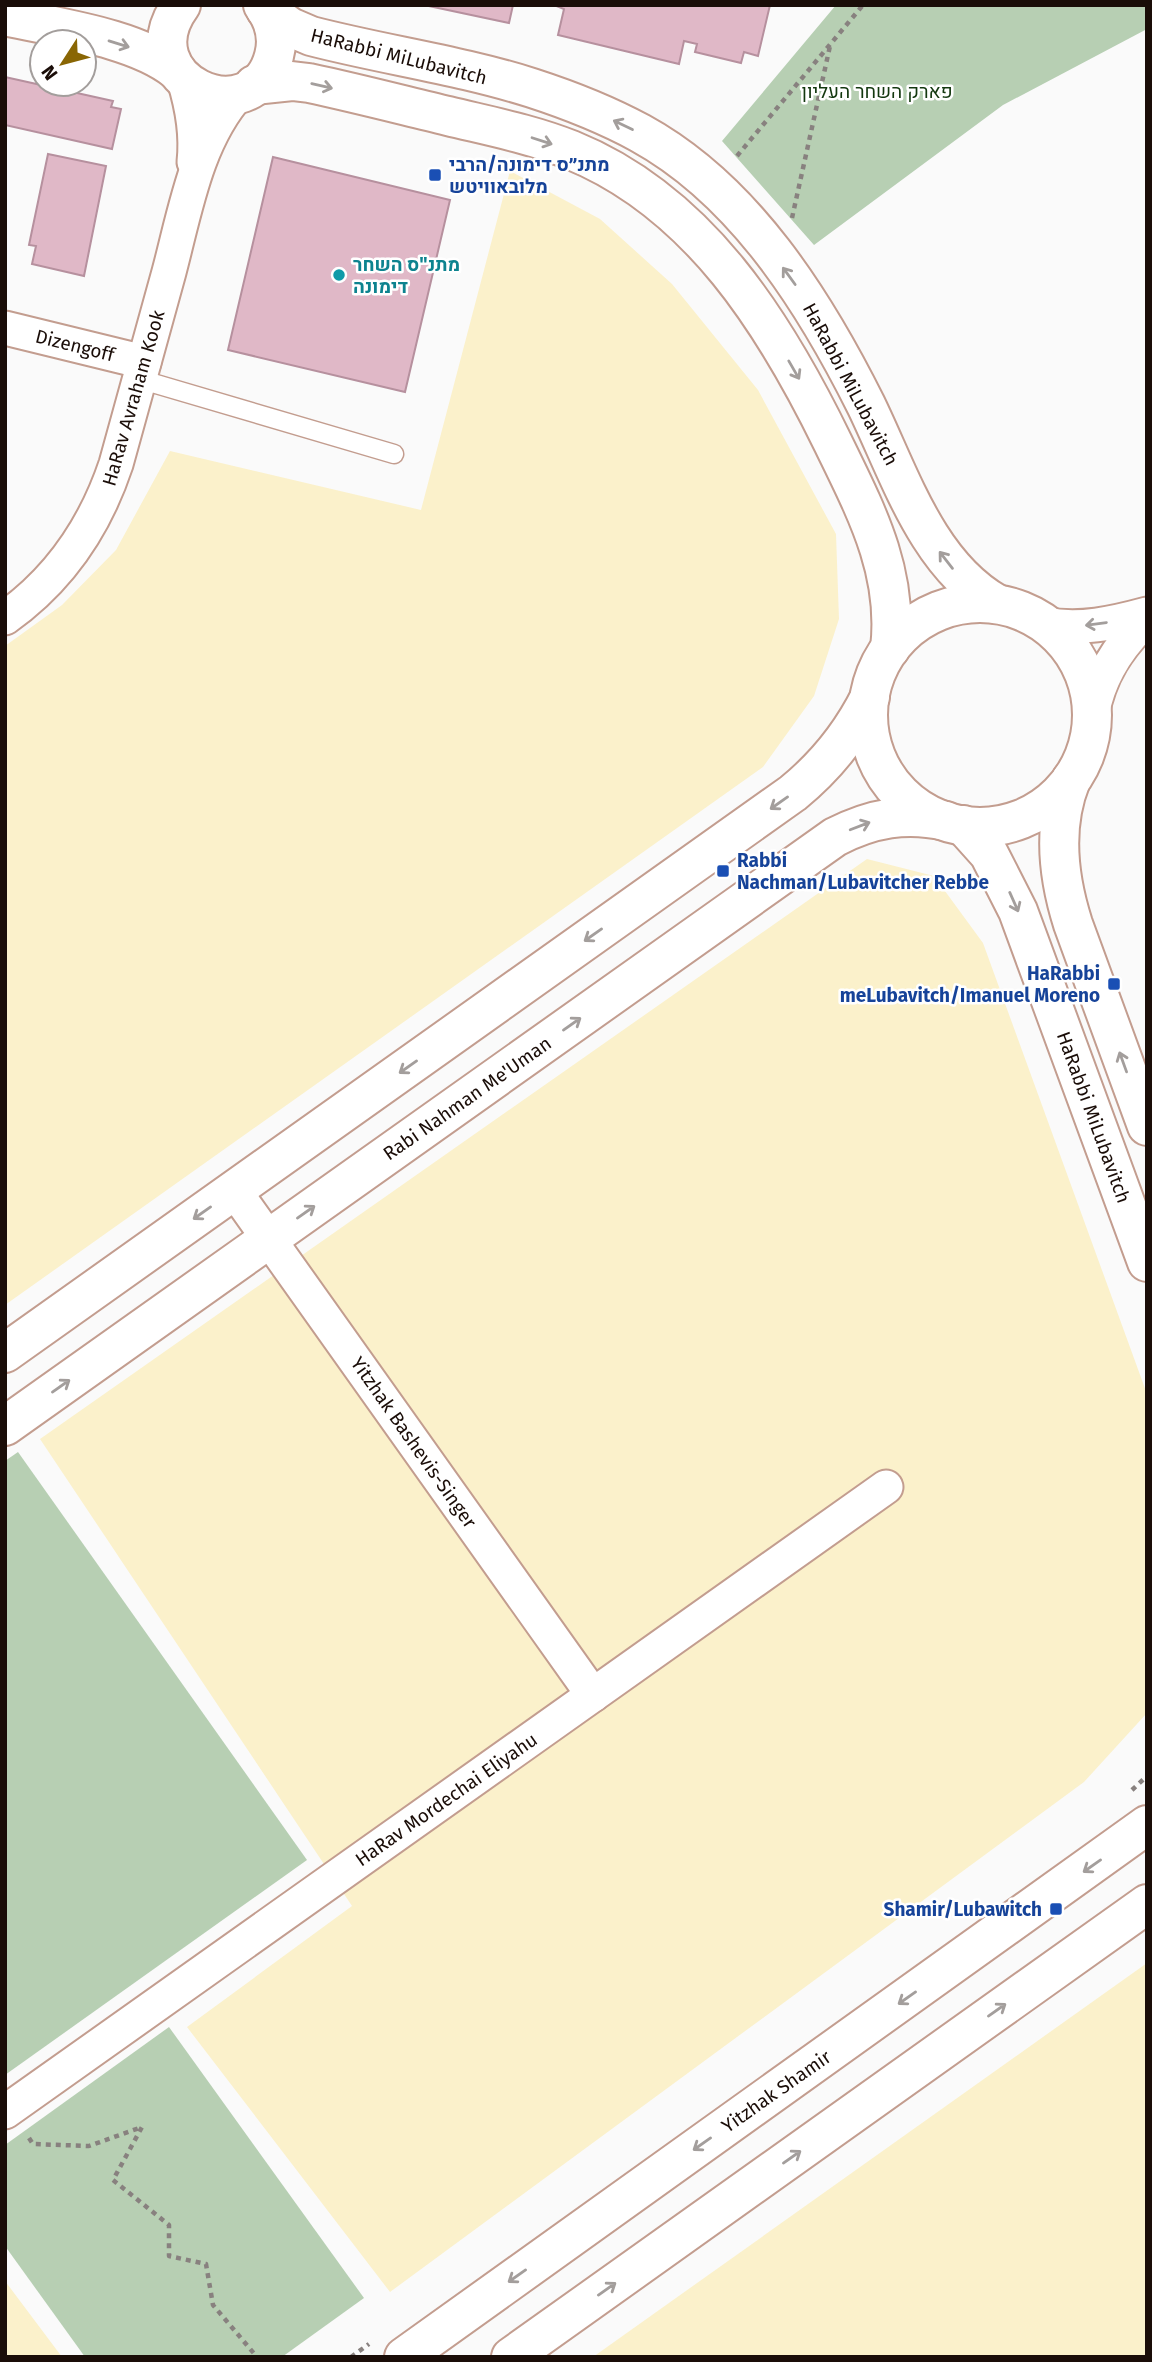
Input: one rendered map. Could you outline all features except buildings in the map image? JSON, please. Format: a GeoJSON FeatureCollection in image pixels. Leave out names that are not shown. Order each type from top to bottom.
{"type":"FeatureCollection","features":[{"type":"Feature","properties":{"kind":"main road"},"geometry":{"type":"LineString","coordinates":[[180,75],[169,53],[168,33],[173,17],[181,5]]}},
{"type":"Feature","properties":{"kind":"main road"},"geometry":{"type":"LineString","coordinates":[[246,89],[267,73],[275,54],[276,33],[264,7]]}},
{"type":"Feature","properties":{"kind":"main road","name":"HaRabbi MiLubavitch"},"geometry":{"type":"LineString","coordinates":[[264,7],[289,27],[311,36],[530,88],[589,108],[641,134],[688,166],[730,202],[782,265],[838,352],[930,537],[960,577],[997,604]]}},
{"type":"Feature","properties":{"kind":"main road"},"geometry":{"type":"LineString","coordinates":[[5,16],[115,42],[158,57],[206,93],[226,96],[246,89],[292,81],[309,83],[517,132],[571,150],[618,174],[659,202],[697,235],[731,273],[762,316],[831,439],[875,533],[884,561],[892,615],[890,649]]}},
{"type":"Feature","properties":{"kind":"main road"},"geometry":{"type":"LineString","coordinates":[[1072,780],[1046,806],[1031,815],[997,826],[955,823],[916,806],[890,780],[872,740],[870,697],[874,680],[890,649],[915,624],[938,611],[964,604],[997,604],[1045,624],[1059,636],[1080,665],[1087,681],[1092,715],[1087,749],[1064,798],[1059,852],[1064,895],[1147,1126]]}},
{"type":"Feature","properties":{"kind":"main road"},"geometry":{"type":"LineString","coordinates":[[5,1353],[793,793],[831,757],[849,735],[870,697]]}},
{"type":"Feature","properties":{"kind":"main road","name":"Rabi Nahman Me'Uman"},"geometry":{"type":"LineString","coordinates":[[5,1426],[835,837],[859,825],[891,817],[918,816],[955,823]]}},
{"type":"Feature","properties":{"kind":"main road","name":"HaRabbi MiLubavitch"},"geometry":{"type":"LineString","coordinates":[[955,823],[989,854],[1018,911],[1147,1262]]}},
{"type":"Feature","properties":{"kind":"main road","name":"Yitzhak Shamir"},"geometry":{"type":"LineString","coordinates":[[404,2357],[1147,1825]]}},
{"type":"Feature","properties":{"kind":"main road"},"geometry":{"type":"LineString","coordinates":[[511,2357],[1147,1903]]}},
{"type":"Feature","properties":{"kind":"street","name":"HaRav Avraham Kook"},"geometry":{"type":"LineString","coordinates":[[180,75],[191,102],[194,125],[192,186]]}},
{"type":"Feature","properties":{"kind":"street","name":"HaRav Avraham Kook"},"geometry":{"type":"LineString","coordinates":[[5,618],[62,566],[86,533],[104,499],[117,464],[192,186],[215,127],[225,109],[246,89]]}},
{"type":"Feature","properties":{"kind":"street","name":"Dizengoff"},"geometry":{"type":"LineString","coordinates":[[5,328],[142,371]]}},
{"type":"Feature","properties":{"kind":"street"},"geometry":{"type":"LineString","coordinates":[[1045,624],[1087,626],[1147,617]]}},
{"type":"Feature","properties":{"kind":"street"},"geometry":{"type":"LineString","coordinates":[[1092,715],[1098,688],[1112,659],[1147,617]]}},
{"type":"Feature","properties":{"kind":"street","name":"Yitzhak Bashevis-Singer"},"geometry":{"type":"LineString","coordinates":[[234,1190],[593,1695]]}},
{"type":"Feature","properties":{"kind":"street","name":"HaRav Mordechai Eliyahu"},"geometry":{"type":"LineString","coordinates":[[10,2108],[886,1487]]}},
{"type":"Feature","properties":{"kind":"lane"},"geometry":{"type":"LineString","coordinates":[[142,371],[394,454]]}},
{"type":"Feature","properties":{"kind":"path"},"geometry":{"type":"LineString","coordinates":[[711,187],[863,5]]}},
{"type":"Feature","properties":{"kind":"path"},"geometry":{"type":"LineString","coordinates":[[782,265],[830,45]]}},
{"type":"Feature","properties":{"kind":"path"},"geometry":{"type":"LineString","coordinates":[[10,2108],[33,2144],[89,2146],[142,2127],[113,2180],[169,2225],[169,2256],[206,2264],[213,2305],[257,2357]]}},
{"type":"Feature","properties":{"kind":"green space","name":"פארק השחר העליון"},"geometry":{"type":"Polygon","coordinates":[[[836,5],[1147,5],[1147,29],[1003,105],[814,245],[722,141],[836,5]]]}},
{"type":"Feature","properties":{"kind":"green space"},"geometry":{"type":"Polygon","coordinates":[[[18,1452],[307,1860],[5,2075],[5,1461],[18,1452]]]}},
{"type":"Feature","properties":{"kind":"green space"},"geometry":{"type":"Polygon","coordinates":[[[169,2027],[364,2298],[282,2357],[85,2357],[5,2246],[5,2145],[169,2027]]]}},
{"type":"Feature","properties":{"kind":"sand"},"geometry":{"type":"Polygon","coordinates":[[[510,171],[600,219],[672,284],[758,390],[836,534],[839,619],[814,696],[763,767],[5,1305],[5,646],[62,605],[116,550],[170,451],[421,510],[510,171]]]}},
{"type":"Feature","properties":{"kind":"sand"},"geometry":{"type":"Polygon","coordinates":[[[867,859],[934,876],[983,943],[1147,1394],[1147,1713],[1084,1782],[390,2292],[187,2027],[352,1906],[40,1439],[867,859]]]}},
{"type":"Feature","properties":{"kind":"sand"},"geometry":{"type":"Polygon","coordinates":[[[1147,1963],[1147,2357],[593,2357],[1147,1963]]]}},
{"type":"Feature","properties":{"kind":"sand"},"geometry":{"type":"Polygon","coordinates":[[[5,2281],[62,2357],[5,2357],[5,2281]]]}},
{"type":"Feature","properties":{"kind":"place","name":"מתנ״ס דימונה/הרבי מלובאוויטש"},"geometry":{"type":"Point","coordinates":[435,175]}},
{"type":"Feature","properties":{"kind":"place","name":"מתנ\"ס השחר דימונה"},"geometry":{"type":"Point","coordinates":[339,275]}},
{"type":"Feature","properties":{"kind":"place","name":"Rabbi Nachman/Lubavitcher Rebbe"},"geometry":{"type":"Point","coordinates":[723,871]}},
{"type":"Feature","properties":{"kind":"place","name":"HaRabbi meLubavitch/Imanuel Moreno"},"geometry":{"type":"Point","coordinates":[1114,984]}},
{"type":"Feature","properties":{"kind":"place","name":"Shamir/Lubawitch"},"geometry":{"type":"Point","coordinates":[1056,1909]}}]}
